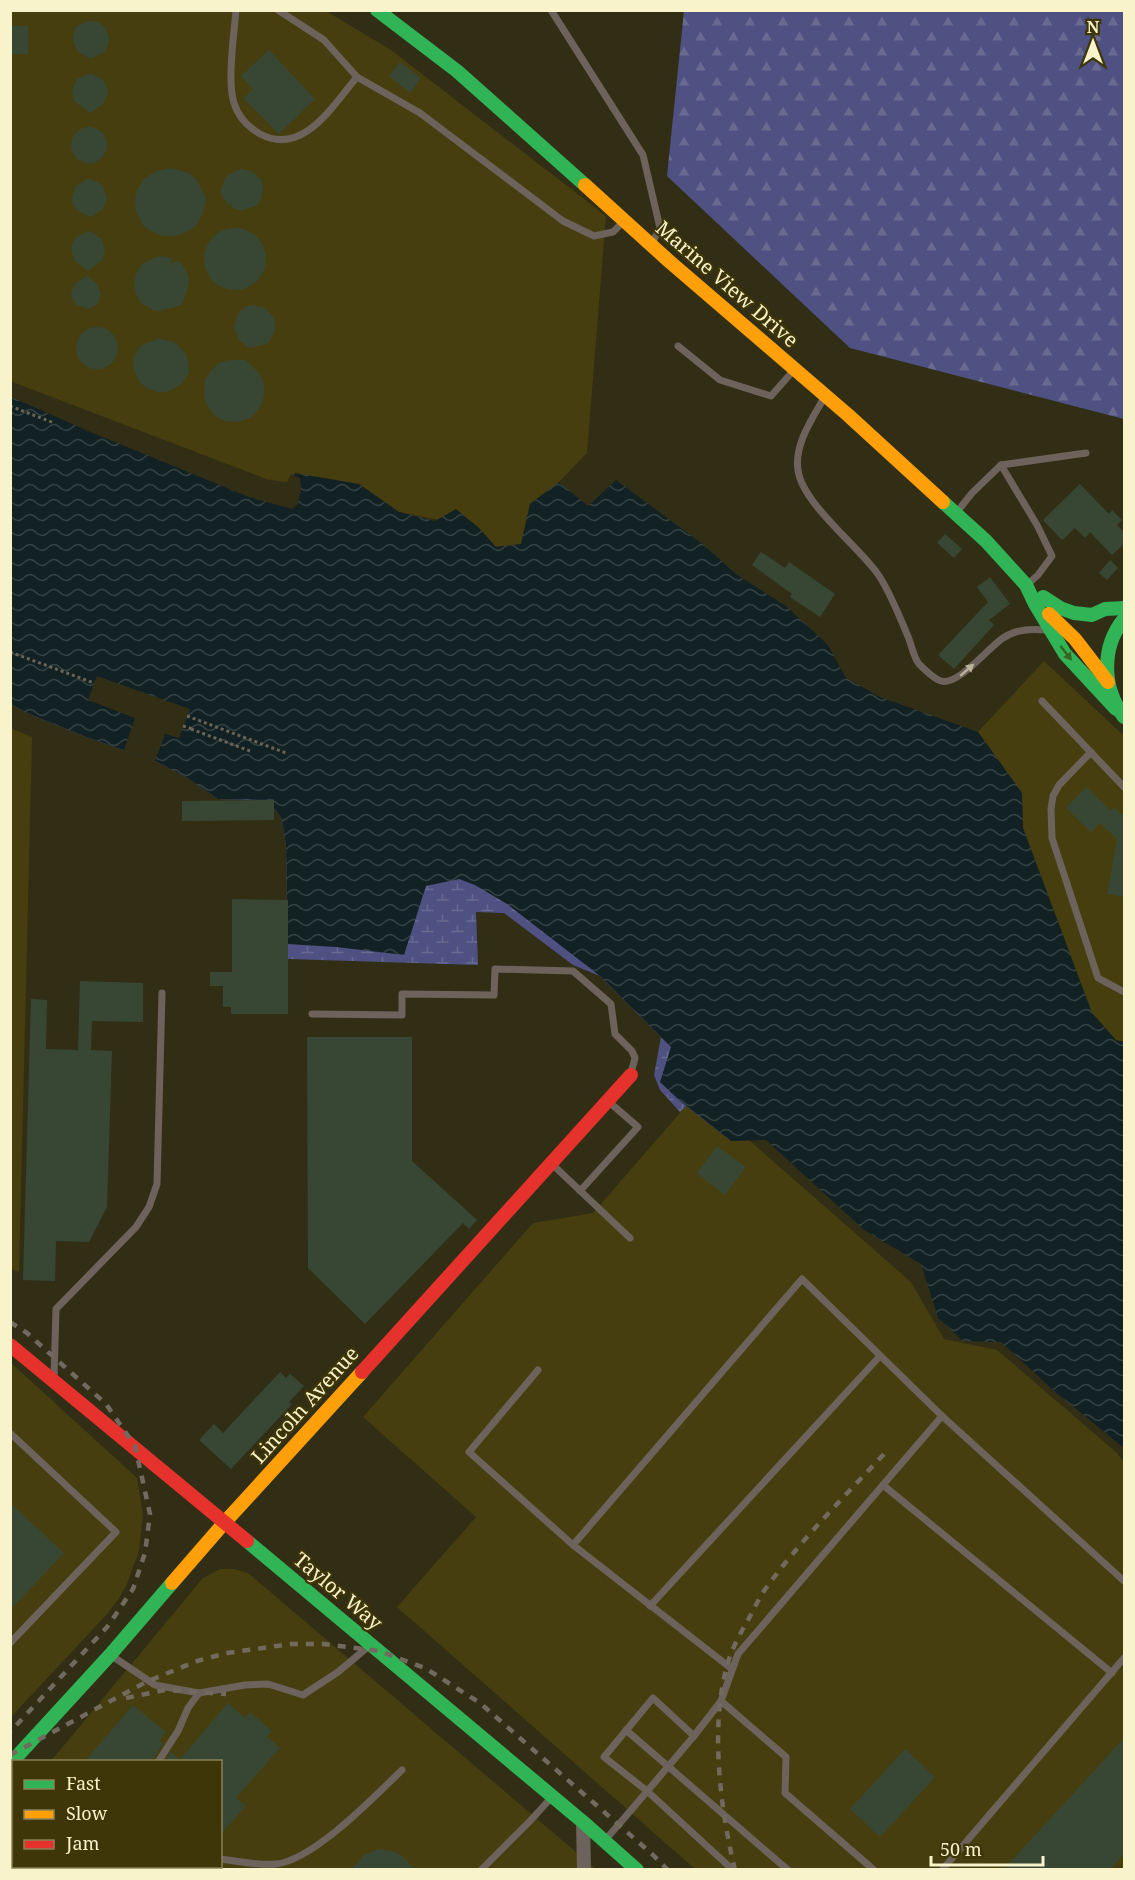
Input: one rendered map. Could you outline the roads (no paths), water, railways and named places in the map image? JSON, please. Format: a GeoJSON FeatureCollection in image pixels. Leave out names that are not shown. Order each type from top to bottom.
{"type":"FeatureCollection","features":[{"type":"Feature","properties":{"kind":"street","name":"Marine View Drive"},"geometry":{"type":"LineString","coordinates":[[377,10],[457,71],[986,541],[1026,585],[1065,654],[1122,707]]}},
{"type":"Feature","properties":{"kind":"street"},"geometry":{"type":"LineString","coordinates":[[1026,585],[1060,608],[1074,613],[1092,615],[1105,609],[1125,608]]}},
{"type":"Feature","properties":{"kind":"street","name":"Marine View Drive"},"geometry":{"type":"LineString","coordinates":[[1035,604],[1075,639],[1108,682]]}},
{"type":"Feature","properties":{"kind":"street"},"geometry":{"type":"LineString","coordinates":[[1122,707],[1108,682],[1107,667],[1111,638],[1125,619]]}},
{"type":"Feature","properties":{"kind":"street"},"geometry":{"type":"LineString","coordinates":[[1075,639],[1089,642],[1125,633]]}},
{"type":"Feature","properties":{"kind":"street","name":"Lincoln Avenue"},"geometry":{"type":"LineString","coordinates":[[14,1760],[110,1655],[225,1522],[631,1075]]}},
{"type":"Feature","properties":{"kind":"street","name":"Taylor Way"},"geometry":{"type":"LineString","coordinates":[[10,1345],[371,1644],[637,1869]]}},
{"type":"Feature","properties":{"kind":"street"},"geometry":{"type":"LineString","coordinates":[[583,1822],[584,1869]]}},
{"type":"Feature","properties":{"kind":"lane"},"geometry":{"type":"LineString","coordinates":[[236,10],[231,86],[234,103],[244,122],[259,133],[275,140],[288,140],[300,136],[314,127],[357,77]]}},
{"type":"Feature","properties":{"kind":"lane"},"geometry":{"type":"LineString","coordinates":[[278,10],[324,40],[357,77],[420,113],[563,221],[594,236],[613,232],[625,221]]}},
{"type":"Feature","properties":{"kind":"lane"},"geometry":{"type":"LineString","coordinates":[[551,10],[643,155],[660,228],[651,243]]}},
{"type":"Feature","properties":{"kind":"lane"},"geometry":{"type":"LineString","coordinates":[[678,346],[720,380],[771,396],[794,369]]}},
{"type":"Feature","properties":{"kind":"lane"},"geometry":{"type":"LineString","coordinates":[[825,396],[808,426],[798,453],[798,470],[803,488],[832,524],[878,574],[919,663],[939,680],[948,682],[957,678],[1004,638],[1025,629],[1051,630]]}},
{"type":"Feature","properties":{"kind":"lane"},"geometry":{"type":"LineString","coordinates":[[955,514],[972,493],[1001,465],[1086,453]]}},
{"type":"Feature","properties":{"kind":"lane"},"geometry":{"type":"LineString","coordinates":[[1001,465],[1037,525],[1052,556],[1038,575],[1026,585]]}},
{"type":"Feature","properties":{"kind":"lane"},"geometry":{"type":"LineString","coordinates":[[1042,702],[1125,787]]}},
{"type":"Feature","properties":{"kind":"lane"},"geometry":{"type":"LineString","coordinates":[[1091,752],[1059,785],[1053,796],[1052,838],[1098,978],[1125,992]]}},
{"type":"Feature","properties":{"kind":"lane"},"geometry":{"type":"LineString","coordinates":[[312,1014],[402,1015],[402,994],[494,995],[495,969],[573,971],[611,1004],[615,1034],[632,1051],[635,1058],[631,1075]]}},
{"type":"Feature","properties":{"kind":"lane"},"geometry":{"type":"LineString","coordinates":[[54,1380],[56,1309],[136,1227],[149,1207],[157,1184],[162,993]]}},
{"type":"Feature","properties":{"kind":"lane"},"geometry":{"type":"LineString","coordinates":[[580,1191],[638,1128],[608,1101]]}},
{"type":"Feature","properties":{"kind":"lane"},"geometry":{"type":"LineString","coordinates":[[551,1163],[630,1238]]}},
{"type":"Feature","properties":{"kind":"lane"},"geometry":{"type":"LineString","coordinates":[[573,1545],[802,1280],[942,1416],[1125,1581]]}},
{"type":"Feature","properties":{"kind":"lane"},"geometry":{"type":"LineString","coordinates":[[650,1606],[880,1356]]}},
{"type":"Feature","properties":{"kind":"lane"},"geometry":{"type":"LineString","coordinates":[[538,1370],[469,1452],[573,1545],[732,1669]]}},
{"type":"Feature","properties":{"kind":"lane"},"geometry":{"type":"LineString","coordinates":[[605,1841],[721,1701],[738,1654],[942,1416]]}},
{"type":"Feature","properties":{"kind":"lane"},"geometry":{"type":"LineString","coordinates":[[10,1433],[116,1532],[10,1643]]}},
{"type":"Feature","properties":{"kind":"lane"},"geometry":{"type":"LineString","coordinates":[[883,1485],[1112,1673]]}},
{"type":"Feature","properties":{"kind":"lane"},"geometry":{"type":"LineString","coordinates":[[110,1655],[155,1685],[199,1693],[245,1685],[268,1684],[303,1695],[338,1672],[371,1644]]}},
{"type":"Feature","properties":{"kind":"lane"},"geometry":{"type":"LineString","coordinates":[[942,1869],[1125,1658]]}},
{"type":"Feature","properties":{"kind":"lane"},"geometry":{"type":"LineString","coordinates":[[159,1760],[199,1693]]}},
{"type":"Feature","properties":{"kind":"lane"},"geometry":{"type":"LineString","coordinates":[[694,1736],[653,1698],[604,1757],[647,1791],[734,1869]]}},
{"type":"Feature","properties":{"kind":"lane"},"geometry":{"type":"LineString","coordinates":[[721,1701],[786,1757],[785,1793],[874,1869]]}},
{"type":"Feature","properties":{"kind":"lane"},"geometry":{"type":"LineString","coordinates":[[626,1730],[788,1869]]}},
{"type":"Feature","properties":{"kind":"lane"},"geometry":{"type":"LineString","coordinates":[[222,1859],[277,1864],[306,1853],[356,1814],[402,1770]]}},
{"type":"Feature","properties":{"kind":"lane"},"geometry":{"type":"LineString","coordinates":[[481,1869],[531,1821],[552,1796]]}},
{"type":"Feature","properties":{"kind":"water"},"geometry":{"type":"Polygon","coordinates":[[[10,384],[268,482],[288,486],[295,473],[359,484],[399,512],[435,521],[456,509],[479,528],[496,547],[521,544],[530,504],[559,482],[588,506],[616,480],[705,546],[736,574],[786,606],[828,645],[846,678],[880,697],[978,732],[1022,793],[1023,828],[1092,1013],[1116,1040],[1124,1042],[1124,1448],[1054,1391],[1001,1342],[963,1341],[938,1318],[921,1264],[864,1230],[766,1140],[731,1141],[679,1100],[660,1082],[671,1047],[600,976],[507,904],[475,885],[459,879],[426,886],[404,955],[288,944],[286,846],[282,819],[274,808],[273,800],[218,799],[186,777],[155,761],[89,738],[27,713],[11,704],[10,384]]]}},
{"type":"Feature","properties":{"kind":"railway"},"geometry":{"type":"LineString","coordinates":[[10,1322],[27,1333],[106,1404],[135,1446],[150,1514],[145,1553],[133,1589],[108,1626],[10,1732]]}},
{"type":"Feature","properties":{"kind":"railway"},"geometry":{"type":"LineString","coordinates":[[735,1870],[721,1794],[718,1741],[722,1689],[731,1654],[761,1596],[779,1570],[884,1454]]}},
{"type":"Feature","properties":{"kind":"railway"},"geometry":{"type":"LineString","coordinates":[[10,1755],[146,1682],[197,1661],[227,1653],[291,1644],[324,1644],[379,1651],[425,1668],[480,1703],[668,1870]]}},
{"type":"Feature","properties":{"kind":"railway"},"geometry":{"type":"LineString","coordinates":[[126,1698],[165,1690],[226,1694]]}}]}
